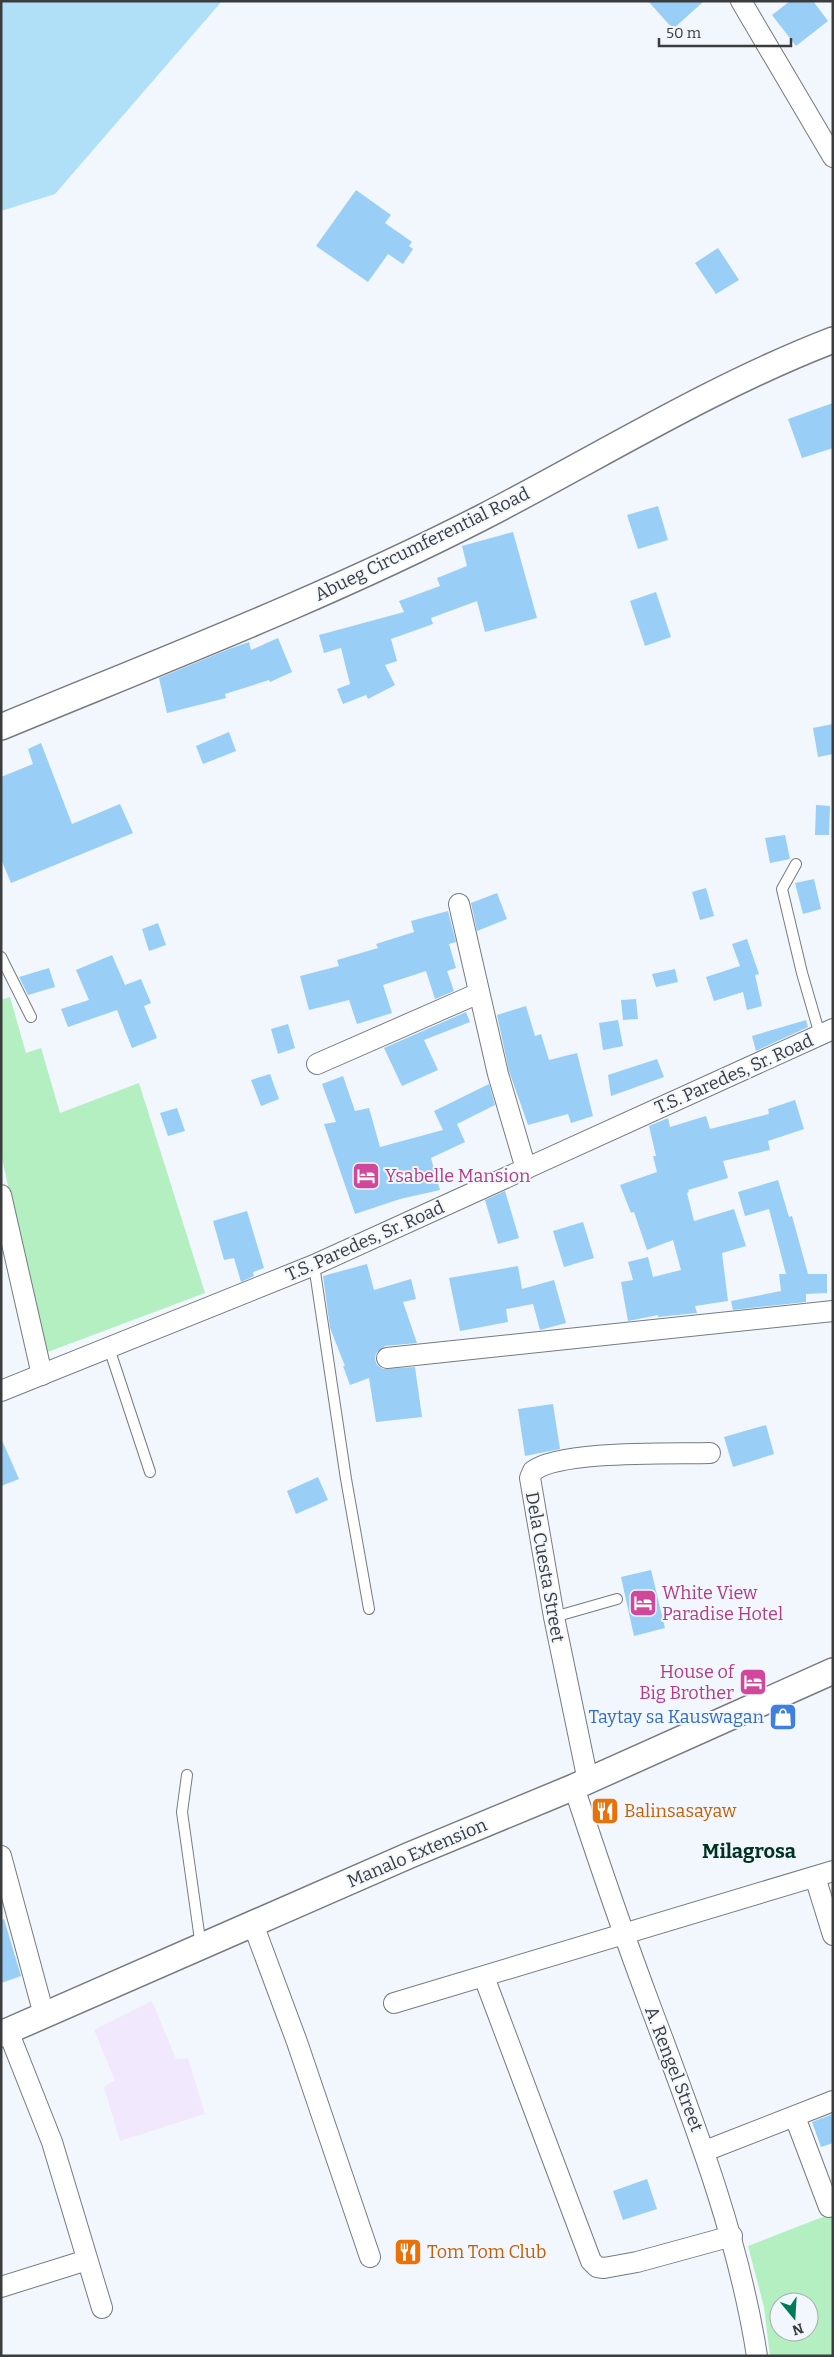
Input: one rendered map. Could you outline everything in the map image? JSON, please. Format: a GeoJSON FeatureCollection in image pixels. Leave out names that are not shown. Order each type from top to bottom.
{"type":"FeatureCollection","features":[{"type":"Feature","properties":{"kind":"street"},"geometry":{"type":"LineString","coordinates":[[742,1],[833,157]]}},
{"type":"Feature","properties":{"kind":"street","name":"Abueg Circumferential Road"},"geometry":{"type":"LineString","coordinates":[[1,727],[344,584],[482,517],[617,444],[757,373],[833,340]]}},
{"type":"Feature","properties":{"kind":"street"},"geometry":{"type":"LineString","coordinates":[[459,904],[498,1074],[526,1169]]}},
{"type":"Feature","properties":{"kind":"street"},"geometry":{"type":"LineString","coordinates":[[317,1064],[479,993]]}},
{"type":"Feature","properties":{"kind":"street","name":"T.S. Paredes, Sr. Road"},"geometry":{"type":"LineString","coordinates":[[1,1391],[314,1266],[826,1032]]}},
{"type":"Feature","properties":{"kind":"street"},"geometry":{"type":"LineString","coordinates":[[1,1195],[42,1374]]}},
{"type":"Feature","properties":{"kind":"street"},"geometry":{"type":"LineString","coordinates":[[386,1358],[833,1311]]}},
{"type":"Feature","properties":{"kind":"street","name":"Dela Cuesta Street"},"geometry":{"type":"LineString","coordinates":[[581,1784],[554,1617],[530,1489],[530,1478],[533,1471],[549,1462],[592,1457],[710,1453]]}},
{"type":"Feature","properties":{"kind":"street","name":"Manalo Extension"},"geometry":{"type":"LineString","coordinates":[[4,2032],[201,1948],[410,1855],[581,1784],[833,1671]]}},
{"type":"Feature","properties":{"kind":"street","name":"A. Rengel Street"},"geometry":{"type":"LineString","coordinates":[[581,1784],[624,1935],[705,2152],[732,2236],[751,2313],[757,2356]]}},
{"type":"Feature","properties":{"kind":"street"},"geometry":{"type":"LineString","coordinates":[[1,1856],[44,2015]]}},
{"type":"Feature","properties":{"kind":"street"},"geometry":{"type":"LineString","coordinates":[[394,2003],[824,1874],[833,1935]]}},
{"type":"Feature","properties":{"kind":"street"},"geometry":{"type":"LineString","coordinates":[[254,1924],[370,2257]]}},
{"type":"Feature","properties":{"kind":"street"},"geometry":{"type":"LineString","coordinates":[[484,1977],[591,2261],[597,2267],[620,2265],[732,2236]]}},
{"type":"Feature","properties":{"kind":"street"},"geometry":{"type":"LineString","coordinates":[[4,2032],[52,2142],[102,2308]]}},
{"type":"Feature","properties":{"kind":"street"},"geometry":{"type":"LineString","coordinates":[[705,2152],[833,2101]]}},
{"type":"Feature","properties":{"kind":"street"},"geometry":{"type":"LineString","coordinates":[[795,2117],[829,2207]]}},
{"type":"Feature","properties":{"kind":"street"},"geometry":{"type":"LineString","coordinates":[[1,2287],[87,2260]]}},
{"type":"Feature","properties":{"kind":"lane"},"geometry":{"type":"LineString","coordinates":[[796,864],[782,889],[802,973],[826,1032]]}},
{"type":"Feature","properties":{"kind":"lane"},"geometry":{"type":"LineString","coordinates":[[1,957],[31,1017]]}},
{"type":"Feature","properties":{"kind":"lane"},"geometry":{"type":"LineString","coordinates":[[314,1266],[346,1479],[370,1609]]}},
{"type":"Feature","properties":{"kind":"lane"},"geometry":{"type":"LineString","coordinates":[[108,1348],[150,1472]]}},
{"type":"Feature","properties":{"kind":"lane"},"geometry":{"type":"LineString","coordinates":[[554,1617],[617,1599]]}},
{"type":"Feature","properties":{"kind":"lane"},"geometry":{"type":"LineString","coordinates":[[187,1775],[182,1812],[201,1948]]}},
{"type":"Feature","properties":{"kind":"shaded area"},"geometry":{"type":"Polygon","coordinates":[[[152,2001],[176,2059],[188,2058],[205,2114],[120,2141],[104,2087],[115,2080],[94,2030],[152,2001]]]}},
{"type":"Feature","properties":{"kind":"green space"},"geometry":{"type":"Polygon","coordinates":[[[10,997],[26,1053],[41,1048],[60,1113],[139,1083],[205,1293],[45,1353],[1,1154],[1,1000],[10,997]]]}},
{"type":"Feature","properties":{"kind":"green space"},"geometry":{"type":"Polygon","coordinates":[[[833,2213],[833,2356],[770,2356],[764,2307],[748,2246],[833,2213]]]}},
{"type":"Feature","properties":{"kind":"water"},"geometry":{"type":"Polygon","coordinates":[[[1,1],[222,1],[55,194],[1,211],[1,1]]]}},
{"type":"Feature","properties":{"kind":"building"},"geometry":{"type":"Polygon","coordinates":[[[648,1],[704,1],[673,29],[648,1]]]}},
{"type":"Feature","properties":{"kind":"building"},"geometry":{"type":"Polygon","coordinates":[[[790,1],[813,1],[828,21],[796,46],[772,15],[790,1]]]}},
{"type":"Feature","properties":{"kind":"building"},"geometry":{"type":"Polygon","coordinates":[[[356,190],[391,215],[385,223],[412,242],[409,246],[413,249],[403,264],[388,254],[368,282],[316,246],[356,190]]]}},
{"type":"Feature","properties":{"kind":"building"},"geometry":{"type":"Polygon","coordinates":[[[718,248],[739,280],[716,294],[695,263],[718,248]]]}},
{"type":"Feature","properties":{"kind":"building"},"geometry":{"type":"Polygon","coordinates":[[[833,403],[833,448],[802,458],[788,419],[833,403]]]}},
{"type":"Feature","properties":{"kind":"building"},"geometry":{"type":"Polygon","coordinates":[[[658,506],[668,540],[638,549],[627,515],[658,506]]]}},
{"type":"Feature","properties":{"kind":"building"},"geometry":{"type":"Polygon","coordinates":[[[513,532],[537,618],[485,632],[477,601],[431,618],[433,624],[391,639],[397,661],[385,665],[395,685],[368,699],[366,695],[343,704],[337,689],[350,684],[341,648],[324,653],[319,635],[404,612],[399,601],[440,586],[437,578],[467,566],[462,546],[513,532]]]}},
{"type":"Feature","properties":{"kind":"building"},"geometry":{"type":"Polygon","coordinates":[[[656,592],[671,637],[645,646],[630,601],[656,592]]]}},
{"type":"Feature","properties":{"kind":"building"},"geometry":{"type":"Polygon","coordinates":[[[278,638],[292,672],[270,682],[269,680],[225,694],[226,698],[167,713],[159,678],[249,642],[251,650],[278,638]]]}},
{"type":"Feature","properties":{"kind":"building"},"geometry":{"type":"Polygon","coordinates":[[[833,724],[833,754],[818,757],[813,728],[833,724]]]}},
{"type":"Feature","properties":{"kind":"building"},"geometry":{"type":"Polygon","coordinates":[[[229,732],[236,751],[203,764],[196,746],[229,732]]]}},
{"type":"Feature","properties":{"kind":"building"},"geometry":{"type":"Polygon","coordinates":[[[41,743],[72,824],[120,804],[133,833],[11,883],[1,859],[1,777],[33,764],[28,749],[41,743]]]}},
{"type":"Feature","properties":{"kind":"building"},"geometry":{"type":"Polygon","coordinates":[[[816,805],[830,806],[829,835],[815,835],[816,805]]]}},
{"type":"Feature","properties":{"kind":"building"},"geometry":{"type":"Polygon","coordinates":[[[785,835],[790,859],[770,863],[765,838],[785,835]]]}},
{"type":"Feature","properties":{"kind":"building"},"geometry":{"type":"Polygon","coordinates":[[[814,879],[821,909],[803,914],[795,883],[814,879]]]}},
{"type":"Feature","properties":{"kind":"building"},"geometry":{"type":"Polygon","coordinates":[[[706,888],[714,916],[700,920],[692,892],[706,888]]]}},
{"type":"Feature","properties":{"kind":"building"},"geometry":{"type":"Polygon","coordinates":[[[497,893],[507,919],[477,931],[471,903],[497,893]]]}},
{"type":"Feature","properties":{"kind":"building"},"geometry":{"type":"Polygon","coordinates":[[[448,911],[456,942],[449,944],[456,968],[447,971],[454,991],[435,999],[426,971],[383,985],[392,1013],[357,1024],[349,1000],[309,1010],[300,976],[339,966],[337,960],[378,948],[376,944],[414,932],[411,921],[448,911]]]}},
{"type":"Feature","properties":{"kind":"building"},"geometry":{"type":"Polygon","coordinates":[[[158,923],[166,945],[149,951],[142,929],[158,923]]]}},
{"type":"Feature","properties":{"kind":"building"},"geometry":{"type":"Polygon","coordinates":[[[747,939],[759,974],[755,975],[762,1006],[747,1010],[743,992],[714,1001],[706,977],[740,966],[732,944],[747,939]]]}},
{"type":"Feature","properties":{"kind":"building"},"geometry":{"type":"Polygon","coordinates":[[[112,955],[125,985],[141,979],[151,1003],[144,1006],[157,1038],[132,1048],[117,1010],[68,1027],[61,1009],[89,1000],[76,970],[112,955]]]}},
{"type":"Feature","properties":{"kind":"building"},"geometry":{"type":"Polygon","coordinates":[[[49,968],[55,987],[28,995],[19,977],[49,968]]]}},
{"type":"Feature","properties":{"kind":"building"},"geometry":{"type":"Polygon","coordinates":[[[675,969],[678,982],[656,987],[652,974],[675,969]]]}},
{"type":"Feature","properties":{"kind":"building"},"geometry":{"type":"Polygon","coordinates":[[[636,999],[638,1019],[623,1020],[621,1000],[636,999]]]}},
{"type":"Feature","properties":{"kind":"building"},"geometry":{"type":"Polygon","coordinates":[[[526,1006],[535,1036],[541,1034],[549,1060],[577,1053],[593,1116],[571,1123],[568,1114],[528,1125],[509,1071],[497,1015],[526,1006]]]}},
{"type":"Feature","properties":{"kind":"building"},"geometry":{"type":"Polygon","coordinates":[[[466,1012],[470,1022],[424,1040],[438,1070],[402,1086],[384,1048],[466,1012]]]}},
{"type":"Feature","properties":{"kind":"building"},"geometry":{"type":"Polygon","coordinates":[[[618,1020],[623,1046],[603,1050],[599,1023],[618,1020]]]}},
{"type":"Feature","properties":{"kind":"building"},"geometry":{"type":"Polygon","coordinates":[[[806,1020],[808,1027],[756,1051],[752,1036],[806,1020]]]}},
{"type":"Feature","properties":{"kind":"building"},"geometry":{"type":"Polygon","coordinates":[[[288,1024],[295,1048],[278,1054],[271,1029],[288,1024]]]}},
{"type":"Feature","properties":{"kind":"building"},"geometry":{"type":"Polygon","coordinates":[[[657,1059],[664,1077],[611,1096],[608,1075],[657,1059]]]}},
{"type":"Feature","properties":{"kind":"building"},"geometry":{"type":"Polygon","coordinates":[[[270,1074],[279,1099],[261,1106],[251,1080],[270,1074]]]}},
{"type":"Feature","properties":{"kind":"building"},"geometry":{"type":"Polygon","coordinates":[[[343,1076],[355,1111],[369,1108],[380,1147],[443,1130],[434,1111],[489,1084],[495,1105],[457,1124],[465,1142],[431,1158],[440,1190],[400,1199],[355,1214],[324,1124],[336,1122],[322,1084],[343,1076]]]}},
{"type":"Feature","properties":{"kind":"building"},"geometry":{"type":"Polygon","coordinates":[[[795,1100],[804,1129],[768,1141],[770,1150],[723,1161],[728,1178],[688,1190],[689,1192],[687,1193],[694,1221],[734,1209],[746,1246],[722,1253],[728,1301],[695,1306],[697,1313],[658,1317],[658,1315],[628,1321],[621,1282],[633,1280],[628,1262],[648,1257],[653,1277],[681,1270],[673,1240],[647,1250],[634,1212],[631,1213],[620,1185],[657,1172],[653,1156],[656,1156],[649,1126],[668,1118],[670,1127],[706,1116],[710,1129],[769,1114],[768,1109],[795,1100]]]}},
{"type":"Feature","properties":{"kind":"building"},"geometry":{"type":"Polygon","coordinates":[[[177,1108],[185,1131],[168,1136],[160,1113],[177,1108]]]}},
{"type":"Feature","properties":{"kind":"building"},"geometry":{"type":"Polygon","coordinates":[[[778,1180],[789,1217],[792,1216],[808,1274],[827,1274],[827,1293],[806,1294],[806,1302],[733,1310],[731,1301],[781,1291],[779,1274],[786,1274],[769,1209],[745,1216],[738,1192],[778,1180]]]}},
{"type":"Feature","properties":{"kind":"building"},"geometry":{"type":"Polygon","coordinates":[[[505,1191],[519,1238],[498,1244],[485,1200],[505,1191]]]}},
{"type":"Feature","properties":{"kind":"building"},"geometry":{"type":"Polygon","coordinates":[[[247,1211],[264,1268],[253,1272],[254,1276],[241,1282],[234,1258],[224,1260],[213,1221],[247,1211]]]}},
{"type":"Feature","properties":{"kind":"building"},"geometry":{"type":"Polygon","coordinates":[[[583,1222],[594,1258],[564,1267],[553,1231],[583,1222]]]}},
{"type":"Feature","properties":{"kind":"building"},"geometry":{"type":"Polygon","coordinates":[[[367,1264],[374,1290],[411,1279],[416,1299],[403,1302],[417,1343],[385,1346],[376,1353],[375,1359],[377,1365],[383,1369],[415,1367],[422,1417],[376,1422],[369,1378],[350,1385],[343,1366],[345,1366],[330,1328],[323,1276],[367,1264]]]}},
{"type":"Feature","properties":{"kind":"building"},"geometry":{"type":"Polygon","coordinates":[[[518,1266],[522,1289],[554,1280],[566,1323],[540,1330],[533,1304],[506,1309],[508,1322],[460,1331],[449,1278],[518,1266]]]}},
{"type":"Feature","properties":{"kind":"building"},"geometry":{"type":"Polygon","coordinates":[[[553,1404],[560,1449],[525,1456],[518,1409],[553,1404]]]}},
{"type":"Feature","properties":{"kind":"building"},"geometry":{"type":"Polygon","coordinates":[[[766,1425],[774,1454],[733,1467],[724,1437],[766,1425]]]}},
{"type":"Feature","properties":{"kind":"building"},"geometry":{"type":"Polygon","coordinates":[[[1,1438],[19,1479],[1,1486],[1,1438]]]}},
{"type":"Feature","properties":{"kind":"building"},"geometry":{"type":"Polygon","coordinates":[[[318,1477],[328,1500],[296,1514],[287,1491],[318,1477]]]}},
{"type":"Feature","properties":{"kind":"building","name":"White View Paradise Hotel"},"geometry":{"type":"Polygon","coordinates":[[[651,1570],[665,1628],[634,1636],[621,1577],[651,1570]]]}},
{"type":"Feature","properties":{"kind":"building"},"geometry":{"type":"Polygon","coordinates":[[[4,1919],[21,1976],[1,1983],[1,1920],[4,1919]]]}},
{"type":"Feature","properties":{"kind":"building"},"geometry":{"type":"Polygon","coordinates":[[[833,2114],[833,2143],[821,2147],[812,2122],[833,2114]]]}},
{"type":"Feature","properties":{"kind":"building"},"geometry":{"type":"Polygon","coordinates":[[[647,2179],[657,2209],[623,2220],[613,2191],[647,2179]]]}},
{"type":"Feature","properties":{"kind":"place","name":"Ysabelle Mansion"},"geometry":{"type":"Point","coordinates":[366,1176]}},
{"type":"Feature","properties":{"kind":"place","name":"White View Paradise Hotel"},"geometry":{"type":"Point","coordinates":[643,1603]}},
{"type":"Feature","properties":{"kind":"place","name":"House of Big Brother"},"geometry":{"type":"Point","coordinates":[753,1682]}},
{"type":"Feature","properties":{"kind":"place","name":"Taytay sa Kauswagan"},"geometry":{"type":"Point","coordinates":[783,1717]}},
{"type":"Feature","properties":{"kind":"place","name":"Balinsasayaw"},"geometry":{"type":"Point","coordinates":[605,1811]}},
{"type":"Feature","properties":{"kind":"place","name":"Tom Tom Club"},"geometry":{"type":"Point","coordinates":[408,2252]}},
{"type":"Feature","properties":{"kind":"district","name":"Milagrosa"},"geometry":{"type":"Point","coordinates":[749,1851]}}]}
